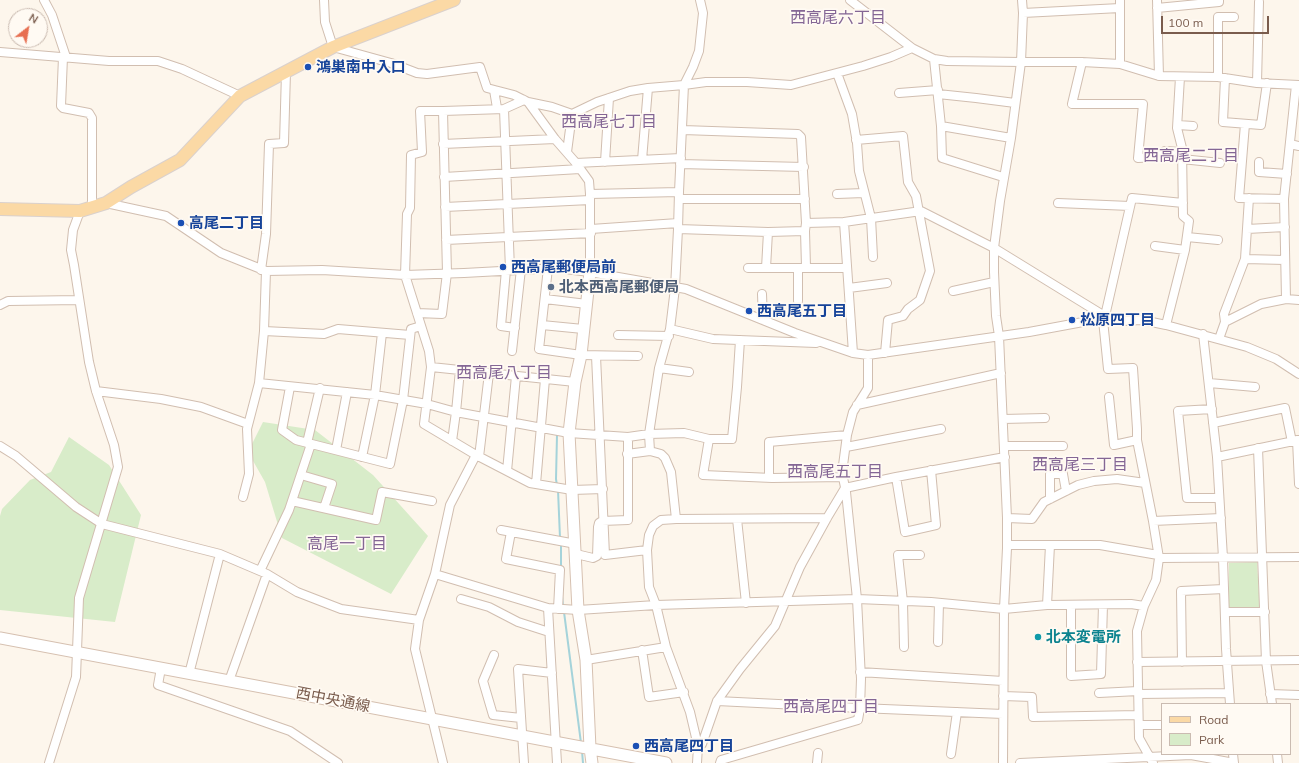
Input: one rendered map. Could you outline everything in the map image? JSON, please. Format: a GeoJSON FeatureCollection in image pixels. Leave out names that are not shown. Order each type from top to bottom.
{"type":"FeatureCollection","features":[{"type":"Feature","properties":{"kind":"main road"},"geometry":{"type":"LineString","coordinates":[[0,209],[80,211],[106,203],[131,187],[180,160],[240,96],[332,47],[454,0]]}},
{"type":"Feature","properties":{"kind":"street"},"geometry":{"type":"LineString","coordinates":[[44,0],[52,15],[65,57],[61,106],[63,108],[89,113],[92,118],[92,207]]}},
{"type":"Feature","properties":{"kind":"street"},"geometry":{"type":"LineString","coordinates":[[324,0],[325,22],[332,47],[391,63],[417,73],[427,74],[480,67],[487,88],[572,114],[597,102],[630,91],[648,88],[706,82],[747,82],[791,85],[863,66],[892,57],[912,48]]}},
{"type":"Feature","properties":{"kind":"street"},"geometry":{"type":"LineString","coordinates":[[650,451],[649,434],[659,368],[670,333],[675,288],[684,85],[694,67],[699,51],[703,13],[700,0]]}},
{"type":"Feature","properties":{"kind":"street"},"geometry":{"type":"LineString","coordinates":[[850,0],[912,48],[934,59],[947,61],[1082,62],[1120,64],[1159,76],[1221,78],[1257,83],[1298,85],[1284,199],[1286,300]]}},
{"type":"Feature","properties":{"kind":"street"},"geometry":{"type":"LineString","coordinates":[[1003,763],[1002,714],[1004,609],[1008,545],[1001,373],[994,282],[994,248],[1003,177],[1011,138],[1021,62],[1023,13],[1022,0]]}},
{"type":"Feature","properties":{"kind":"street"},"geometry":{"type":"LineString","coordinates":[[1159,76],[1157,4],[1219,2],[1219,0]]}},
{"type":"Feature","properties":{"kind":"street"},"geometry":{"type":"LineString","coordinates":[[1257,83],[1259,2]]}},
{"type":"Feature","properties":{"kind":"street"},"geometry":{"type":"LineString","coordinates":[[1023,13],[1120,4],[1120,64]]}},
{"type":"Feature","properties":{"kind":"street"},"geometry":{"type":"LineString","coordinates":[[1234,17],[1218,17],[1223,122],[1261,124],[1267,83]]}},
{"type":"Feature","properties":{"kind":"street"},"geometry":{"type":"LineString","coordinates":[[0,52],[109,61],[158,61],[182,69],[240,96]]}},
{"type":"Feature","properties":{"kind":"street"},"geometry":{"type":"LineString","coordinates":[[934,59],[941,126],[942,158],[1003,177]]}},
{"type":"Feature","properties":{"kind":"street"},"geometry":{"type":"LineString","coordinates":[[1082,62],[1072,104],[1143,104],[1138,158],[1156,157],[1165,151],[1220,163]]}},
{"type":"Feature","properties":{"kind":"street"},"geometry":{"type":"LineString","coordinates":[[243,497],[249,474],[247,429],[259,383],[264,331],[263,270],[266,234],[269,144],[284,144],[286,72]]}},
{"type":"Feature","properties":{"kind":"street"},"geometry":{"type":"LineString","coordinates":[[837,73],[852,114],[856,140],[858,171],[871,218],[873,257]]}},
{"type":"Feature","properties":{"kind":"street"},"geometry":{"type":"LineString","coordinates":[[1166,324],[1185,250],[1189,221],[1183,216],[1182,155],[1178,125],[1180,77]]}},
{"type":"Feature","properties":{"kind":"street"},"geometry":{"type":"LineString","coordinates":[[642,160],[648,88]]}},
{"type":"Feature","properties":{"kind":"street"},"geometry":{"type":"LineString","coordinates":[[494,90],[501,108],[504,141],[507,236],[508,270],[501,326],[515,328]]}},
{"type":"Feature","properties":{"kind":"street"},"geometry":{"type":"LineString","coordinates":[[899,93],[938,92],[1015,103]]}},
{"type":"Feature","properties":{"kind":"street"},"geometry":{"type":"LineString","coordinates":[[605,162],[609,98]]}},
{"type":"Feature","properties":{"kind":"street"},"geometry":{"type":"LineString","coordinates":[[526,101],[501,108],[420,111],[422,152],[411,155],[410,208],[407,214],[405,275],[429,351],[431,367],[424,424],[477,456],[530,483],[572,490],[602,489]]}},
{"type":"Feature","properties":{"kind":"street"},"geometry":{"type":"LineString","coordinates":[[526,101],[589,181],[591,231],[588,304],[583,329],[581,355],[575,382],[569,433],[578,610],[586,660],[592,763]]}},
{"type":"Feature","properties":{"kind":"street"},"geometry":{"type":"LineString","coordinates":[[417,313],[442,314],[448,273],[443,111]]}},
{"type":"Feature","properties":{"kind":"street"},"geometry":{"type":"LineString","coordinates":[[567,152],[572,114]]}},
{"type":"Feature","properties":{"kind":"street"},"geometry":{"type":"LineString","coordinates":[[1244,124],[1239,198],[1284,199]]}},
{"type":"Feature","properties":{"kind":"street"},"geometry":{"type":"LineString","coordinates":[[1178,125],[1194,126]]}},
{"type":"Feature","properties":{"kind":"street"},"geometry":{"type":"LineString","coordinates":[[941,126],[1011,138]]}},
{"type":"Feature","properties":{"kind":"street"},"geometry":{"type":"LineString","coordinates":[[683,130],[798,134],[801,137],[804,167],[805,227],[798,301]]}},
{"type":"Feature","properties":{"kind":"street"},"geometry":{"type":"LineString","coordinates":[[856,140],[903,136],[908,182],[916,196],[930,271],[920,300],[908,309],[903,316],[888,320],[885,353]]}},
{"type":"Feature","properties":{"kind":"street"},"geometry":{"type":"LineString","coordinates":[[443,144],[555,139]]}},
{"type":"Feature","properties":{"kind":"street"},"geometry":{"type":"LineString","coordinates":[[1290,144],[1299,146]]}},
{"type":"Feature","properties":{"kind":"street"},"geometry":{"type":"LineString","coordinates":[[444,176],[505,173],[605,162],[642,160],[804,167]]}},
{"type":"Feature","properties":{"kind":"street"},"geometry":{"type":"LineString","coordinates":[[1259,162],[1259,172],[1287,174]]}},
{"type":"Feature","properties":{"kind":"street"},"geometry":{"type":"LineString","coordinates":[[837,194],[864,193]]}},
{"type":"Feature","properties":{"kind":"street"},"geometry":{"type":"LineString","coordinates":[[445,208],[590,197],[679,195],[805,199]]}},
{"type":"Feature","properties":{"kind":"street"},"geometry":{"type":"LineString","coordinates":[[1152,760],[1139,738],[1137,662],[1138,631],[1144,606],[1156,580],[1158,556],[1153,521],[1137,440],[1133,368],[1108,369],[1106,319],[1132,198],[1183,203]]}},
{"type":"Feature","properties":{"kind":"street"},"geometry":{"type":"LineString","coordinates":[[1219,339],[1224,322],[1224,314],[1245,259],[1249,198]]}},
{"type":"Feature","properties":{"kind":"street"},"geometry":{"type":"LineString","coordinates":[[106,203],[166,216],[221,253],[263,270],[322,270],[405,275],[548,268],[590,272],[686,289],[795,333],[854,353],[868,356],[1029,332],[1083,322],[1106,319],[1122,321],[1142,320],[1166,324],[1247,347],[1276,358],[1299,374]]}},
{"type":"Feature","properties":{"kind":"street"},"geometry":{"type":"LineString","coordinates":[[1058,203],[1130,206]]}},
{"type":"Feature","properties":{"kind":"street"},"geometry":{"type":"LineString","coordinates":[[446,240],[678,226],[768,232],[921,210],[994,248],[1106,319]]}},
{"type":"Feature","properties":{"kind":"street"},"geometry":{"type":"LineString","coordinates":[[49,763],[76,676],[79,598],[118,467],[114,445],[96,391],[71,250],[73,230],[80,211]]}},
{"type":"Feature","properties":{"kind":"street"},"geometry":{"type":"LineString","coordinates":[[844,222],[854,353]]}},
{"type":"Feature","properties":{"kind":"street"},"geometry":{"type":"LineString","coordinates":[[1247,229],[1285,227]]}},
{"type":"Feature","properties":{"kind":"street"},"geometry":{"type":"LineString","coordinates":[[766,268],[768,232]]}},
{"type":"Feature","properties":{"kind":"street"},"geometry":{"type":"LineString","coordinates":[[1187,237],[1218,240]]}},
{"type":"Feature","properties":{"kind":"street"},"geometry":{"type":"LineString","coordinates":[[1155,246],[1185,250]]}},
{"type":"Feature","properties":{"kind":"street"},"geometry":{"type":"LineString","coordinates":[[1245,259],[1285,260]]}},
{"type":"Feature","properties":{"kind":"street"},"geometry":{"type":"LineString","coordinates":[[548,268],[540,349],[581,355],[638,356]]}},
{"type":"Feature","properties":{"kind":"street"},"geometry":{"type":"LineString","coordinates":[[748,268],[847,268]]}},
{"type":"Feature","properties":{"kind":"street"},"geometry":{"type":"LineString","coordinates":[[512,351],[521,269]]}},
{"type":"Feature","properties":{"kind":"street"},"geometry":{"type":"LineString","coordinates":[[953,291],[994,282]]}},
{"type":"Feature","properties":{"kind":"street"},"geometry":{"type":"LineString","coordinates":[[849,288],[886,283]]}},
{"type":"Feature","properties":{"kind":"street"},"geometry":{"type":"LineString","coordinates":[[762,294],[763,320]]}},
{"type":"Feature","properties":{"kind":"street"},"geometry":{"type":"LineString","coordinates":[[545,299],[588,304]]}},
{"type":"Feature","properties":{"kind":"street"},"geometry":{"type":"LineString","coordinates":[[0,305],[8,301],[79,300]]}},
{"type":"Feature","properties":{"kind":"street"},"geometry":{"type":"LineString","coordinates":[[1224,322],[1261,304],[1286,300],[1299,300]]}},
{"type":"Feature","properties":{"kind":"street"},"geometry":{"type":"LineString","coordinates":[[542,325],[583,329]]}},
{"type":"Feature","properties":{"kind":"street"},"geometry":{"type":"LineString","coordinates":[[290,387],[282,430],[296,440],[390,464],[403,400],[411,330],[421,326]]}},
{"type":"Feature","properties":{"kind":"street"},"geometry":{"type":"LineString","coordinates":[[264,331],[324,334],[338,329],[410,335]]}},
{"type":"Feature","properties":{"kind":"street"},"geometry":{"type":"LineString","coordinates":[[362,457],[376,395],[382,333]]}},
{"type":"Feature","properties":{"kind":"street"},"geometry":{"type":"LineString","coordinates":[[618,335],[670,333],[713,339],[828,344]]}},
{"type":"Feature","properties":{"kind":"street"},"geometry":{"type":"LineString","coordinates":[[1203,334],[1217,457],[1224,558],[1224,589],[1230,703]]}},
{"type":"Feature","properties":{"kind":"street"},"geometry":{"type":"LineString","coordinates":[[259,383],[290,387],[320,388],[376,395],[427,404],[484,418],[569,433],[628,437],[649,434],[684,433],[709,439],[732,439],[740,340]]}},
{"type":"Feature","properties":{"kind":"street"},"geometry":{"type":"LineString","coordinates":[[596,356],[605,555],[647,550]]}},
{"type":"Feature","properties":{"kind":"street"},"geometry":{"type":"LineString","coordinates":[[720,763],[721,760],[858,720],[860,708],[860,672],[857,599],[844,477],[842,473],[847,435],[853,412],[868,388],[868,356]]}},
{"type":"Feature","properties":{"kind":"street"},"geometry":{"type":"LineString","coordinates":[[431,367],[575,382]]}},
{"type":"Feature","properties":{"kind":"street"},"geometry":{"type":"LineString","coordinates":[[659,368],[689,372]]}},
{"type":"Feature","properties":{"kind":"street"},"geometry":{"type":"LineString","coordinates":[[452,441],[460,370]]}},
{"type":"Feature","properties":{"kind":"street"},"geometry":{"type":"LineString","coordinates":[[442,761],[415,649],[419,620],[435,574],[450,505],[477,456],[484,418],[488,373]]}},
{"type":"Feature","properties":{"kind":"street"},"geometry":{"type":"LineString","coordinates":[[857,405],[1001,373]]}},
{"type":"Feature","properties":{"kind":"street"},"geometry":{"type":"LineString","coordinates":[[507,471],[516,376]]}},
{"type":"Feature","properties":{"kind":"street"},"geometry":{"type":"LineString","coordinates":[[536,484],[545,379]]}},
{"type":"Feature","properties":{"kind":"street"},"geometry":{"type":"LineString","coordinates":[[1209,383],[1254,387]]}},
{"type":"Feature","properties":{"kind":"street"},"geometry":{"type":"LineString","coordinates":[[229,681],[263,572],[301,475],[309,444],[320,388]]}},
{"type":"Feature","properties":{"kind":"street"},"geometry":{"type":"LineString","coordinates":[[96,391],[161,399],[201,407],[248,424]]}},
{"type":"Feature","properties":{"kind":"street"},"geometry":{"type":"LineString","coordinates":[[336,450],[347,392]]}},
{"type":"Feature","properties":{"kind":"street"},"geometry":{"type":"LineString","coordinates":[[1109,397],[1114,444],[1137,440]]}},
{"type":"Feature","properties":{"kind":"street"},"geometry":{"type":"LineString","coordinates":[[1213,423],[1285,408],[1296,441],[1299,484]]}},
{"type":"Feature","properties":{"kind":"street"},"geometry":{"type":"LineString","coordinates":[[1212,409],[1178,411],[1187,498],[1219,498]]}},
{"type":"Feature","properties":{"kind":"street"},"geometry":{"type":"LineString","coordinates":[[1003,419],[1045,418]]}},
{"type":"Feature","properties":{"kind":"street"},"geometry":{"type":"LineString","coordinates":[[846,447],[941,429]]}},
{"type":"Feature","properties":{"kind":"street"},"geometry":{"type":"LineString","coordinates":[[769,478],[769,442],[847,435]]}},
{"type":"Feature","properties":{"kind":"street"},"geometry":{"type":"LineString","coordinates":[[501,530],[576,549],[593,558],[597,556],[598,526],[600,523],[604,521],[628,520],[628,437]]}},
{"type":"Feature","properties":{"kind":"street"},"geometry":{"type":"LineString","coordinates":[[709,439],[703,475],[769,478],[844,477]]}},
{"type":"Feature","properties":{"kind":"street"},"geometry":{"type":"LineString","coordinates":[[1217,457],[1296,441]]}},
{"type":"Feature","properties":{"kind":"street"},"geometry":{"type":"LineString","coordinates":[[0,446],[16,456],[76,507],[102,524],[220,554],[263,572],[297,592],[341,609],[419,620]]}},
{"type":"Feature","properties":{"kind":"street"},"geometry":{"type":"LineString","coordinates":[[1004,446],[1063,446]]}},
{"type":"Feature","properties":{"kind":"street"},"geometry":{"type":"LineString","coordinates":[[1258,448],[1266,662],[1272,703]]}},
{"type":"Feature","properties":{"kind":"street"},"geometry":{"type":"LineString","coordinates":[[627,454],[650,451],[661,454],[665,458],[671,472],[676,519]]}},
{"type":"Feature","properties":{"kind":"street"},"geometry":{"type":"LineString","coordinates":[[698,746],[702,744],[717,701],[774,626],[786,602],[800,567],[826,518],[845,488],[931,470],[1005,457]]}},
{"type":"Feature","properties":{"kind":"street"},"geometry":{"type":"LineString","coordinates":[[896,477],[905,532],[936,525],[931,470]]}},
{"type":"Feature","properties":{"kind":"street"},"geometry":{"type":"LineString","coordinates":[[1050,499],[1050,474],[1063,474],[1066,490]]}},
{"type":"Feature","properties":{"kind":"street"},"geometry":{"type":"LineString","coordinates":[[301,475],[332,484],[324,508]]}},
{"type":"Feature","properties":{"kind":"street"},"geometry":{"type":"LineString","coordinates":[[1007,518],[1032,519],[1044,502],[1078,485],[1094,481],[1117,479],[1145,483]]}},
{"type":"Feature","properties":{"kind":"street"},"geometry":{"type":"LineString","coordinates":[[292,501],[376,520],[382,492],[432,501]]}},
{"type":"Feature","properties":{"kind":"street"},"geometry":{"type":"LineString","coordinates":[[697,763],[698,746],[690,712],[684,692],[666,647],[656,605],[649,587],[647,550],[649,535],[653,526],[660,520],[676,519],[826,518]]}},
{"type":"Feature","properties":{"kind":"street"},"geometry":{"type":"LineString","coordinates":[[1153,521],[1221,518]]}},
{"type":"Feature","properties":{"kind":"street"},"geometry":{"type":"LineString","coordinates":[[737,519],[746,603]]}},
{"type":"Feature","properties":{"kind":"street"},"geometry":{"type":"LineString","coordinates":[[511,532],[506,559],[560,570],[558,609]]}},
{"type":"Feature","properties":{"kind":"street"},"geometry":{"type":"LineString","coordinates":[[1008,545],[1100,545],[1158,556],[1224,558],[1299,557]]}},
{"type":"Feature","properties":{"kind":"street"},"geometry":{"type":"LineString","coordinates":[[1047,605],[1050,545]]}},
{"type":"Feature","properties":{"kind":"street"},"geometry":{"type":"LineString","coordinates":[[190,674],[220,554]]}},
{"type":"Feature","properties":{"kind":"street"},"geometry":{"type":"LineString","coordinates":[[904,647],[903,602],[898,556],[920,555]]}},
{"type":"Feature","properties":{"kind":"street"},"geometry":{"type":"LineString","coordinates":[[435,574],[548,608],[578,610],[656,605],[857,599],[939,603],[1004,609],[1047,605],[1131,604],[1144,606]]}},
{"type":"Feature","properties":{"kind":"street"},"geometry":{"type":"LineString","coordinates":[[1182,662],[1181,591],[1224,589]]}},
{"type":"Feature","properties":{"kind":"street"},"geometry":{"type":"LineString","coordinates":[[461,599],[489,607],[518,622],[550,632]]}},
{"type":"Feature","properties":{"kind":"street"},"geometry":{"type":"LineString","coordinates":[[938,642],[939,603]]}},
{"type":"Feature","properties":{"kind":"street"},"geometry":{"type":"LineString","coordinates":[[1071,605],[1071,676],[1102,674],[1103,604]]}},
{"type":"Feature","properties":{"kind":"street"},"geometry":{"type":"LineString","coordinates":[[548,608],[556,763]]}},
{"type":"Feature","properties":{"kind":"street"},"geometry":{"type":"LineString","coordinates":[[1225,612],[1264,612]]}},
{"type":"Feature","properties":{"kind":"street","name":"西中央通線"},"geometry":{"type":"LineString","coordinates":[[0,638],[666,763]]}},
{"type":"Feature","properties":{"kind":"street"},"geometry":{"type":"LineString","coordinates":[[586,660],[666,647]]}},
{"type":"Feature","properties":{"kind":"street"},"geometry":{"type":"LineString","coordinates":[[642,650],[649,697],[684,692]]}},
{"type":"Feature","properties":{"kind":"street"},"geometry":{"type":"LineString","coordinates":[[494,655],[483,681],[493,715],[521,718]]}},
{"type":"Feature","properties":{"kind":"street"},"geometry":{"type":"LineString","coordinates":[[1137,662],[1266,662],[1299,660]]}},
{"type":"Feature","properties":{"kind":"street"},"geometry":{"type":"LineString","coordinates":[[160,668],[158,685],[290,731],[338,763]]}},
{"type":"Feature","properties":{"kind":"street"},"geometry":{"type":"LineString","coordinates":[[524,763],[518,670],[552,673]]}},
{"type":"Feature","properties":{"kind":"street"},"geometry":{"type":"LineString","coordinates":[[860,672],[1003,681]]}},
{"type":"Feature","properties":{"kind":"street"},"geometry":{"type":"LineString","coordinates":[[1099,693],[1229,693]]}},
{"type":"Feature","properties":{"kind":"street"},"geometry":{"type":"LineString","coordinates":[[1270,694],[1299,695]]}},
{"type":"Feature","properties":{"kind":"street"},"geometry":{"type":"LineString","coordinates":[[1003,696],[1032,697],[1033,717],[1138,715]]}},
{"type":"Feature","properties":{"kind":"street"},"geometry":{"type":"LineString","coordinates":[[717,701],[1002,714]]}},
{"type":"Feature","properties":{"kind":"street"},"geometry":{"type":"LineString","coordinates":[[951,754],[957,712]]}},
{"type":"Feature","properties":{"kind":"street"},"geometry":{"type":"LineString","coordinates":[[1139,725],[1161,725]]}},
{"type":"Feature","properties":{"kind":"street"},"geometry":{"type":"LineString","coordinates":[[817,763],[818,752]]}},
{"type":"Feature","properties":{"kind":"street"},"geometry":{"type":"LineString","coordinates":[[1020,763],[1152,760],[1191,755],[1234,763]]}},
{"type":"Feature","properties":{"kind":"green space"},"geometry":{"type":"Polygon","coordinates":[[[263,422],[315,430],[373,475],[428,536],[391,594],[282,538],[265,482],[248,452],[263,422]]]}},
{"type":"Feature","properties":{"kind":"green space"},"geometry":{"type":"Polygon","coordinates":[[[69,437],[109,465],[141,515],[115,622],[0,610],[0,516],[2,509],[30,480],[51,472],[69,437]]]}},
{"type":"Feature","properties":{"kind":"green space"},"geometry":{"type":"Polygon","coordinates":[[[1257,562],[1260,609],[1229,608],[1229,563],[1257,562]]]}},
{"type":"Feature","properties":{"kind":"waterway"},"geometry":{"type":"LineString","coordinates":[[557,435],[557,486]]}},
{"type":"Feature","properties":{"kind":"waterway"},"geometry":{"type":"LineString","coordinates":[[558,490],[560,538]]}},
{"type":"Feature","properties":{"kind":"waterway"},"geometry":{"type":"LineString","coordinates":[[561,544],[561,568]]}},
{"type":"Feature","properties":{"kind":"waterway"},"geometry":{"type":"LineString","coordinates":[[562,596],[563,606]]}},
{"type":"Feature","properties":{"kind":"waterway"},"geometry":{"type":"LineString","coordinates":[[564,612],[581,743]]}},
{"type":"Feature","properties":{"kind":"waterway"},"geometry":{"type":"LineString","coordinates":[[582,751],[583,763]]}},
{"type":"Feature","properties":{"kind":"place","name":"鴻巣南中入口"},"geometry":{"type":"Point","coordinates":[308,67]}},
{"type":"Feature","properties":{"kind":"place","name":"高尾二丁目"},"geometry":{"type":"Point","coordinates":[181,223]}},
{"type":"Feature","properties":{"kind":"place","name":"西高尾郵便局前"},"geometry":{"type":"Point","coordinates":[503,267]}},
{"type":"Feature","properties":{"kind":"place","name":"北本西高尾郵便局"},"geometry":{"type":"Point","coordinates":[551,287]}},
{"type":"Feature","properties":{"kind":"place","name":"西高尾五丁目"},"geometry":{"type":"Point","coordinates":[749,311]}},
{"type":"Feature","properties":{"kind":"place","name":"松原四丁目"},"geometry":{"type":"Point","coordinates":[1072,320]}},
{"type":"Feature","properties":{"kind":"place","name":"北本変電所"},"geometry":{"type":"Point","coordinates":[1038,637]}},
{"type":"Feature","properties":{"kind":"place","name":"西高尾四丁目"},"geometry":{"type":"Point","coordinates":[636,746]}},
{"type":"Feature","properties":{"kind":"district","name":"西高尾六丁目"},"geometry":{"type":"Point","coordinates":[838,18]}},
{"type":"Feature","properties":{"kind":"district","name":"西高尾七丁目"},"geometry":{"type":"Point","coordinates":[609,122]}},
{"type":"Feature","properties":{"kind":"district","name":"西高尾二丁目"},"geometry":{"type":"Point","coordinates":[1191,156]}},
{"type":"Feature","properties":{"kind":"district","name":"西高尾八丁目"},"geometry":{"type":"Point","coordinates":[504,373]}},
{"type":"Feature","properties":{"kind":"district","name":"西高尾三丁目"},"geometry":{"type":"Point","coordinates":[1080,465]}},
{"type":"Feature","properties":{"kind":"district","name":"西高尾五丁目"},"geometry":{"type":"Point","coordinates":[835,472]}},
{"type":"Feature","properties":{"kind":"district","name":"高尾一丁目"},"geometry":{"type":"Point","coordinates":[347,544]}},
{"type":"Feature","properties":{"kind":"district","name":"西高尾四丁目"},"geometry":{"type":"Point","coordinates":[831,707]}}]}
